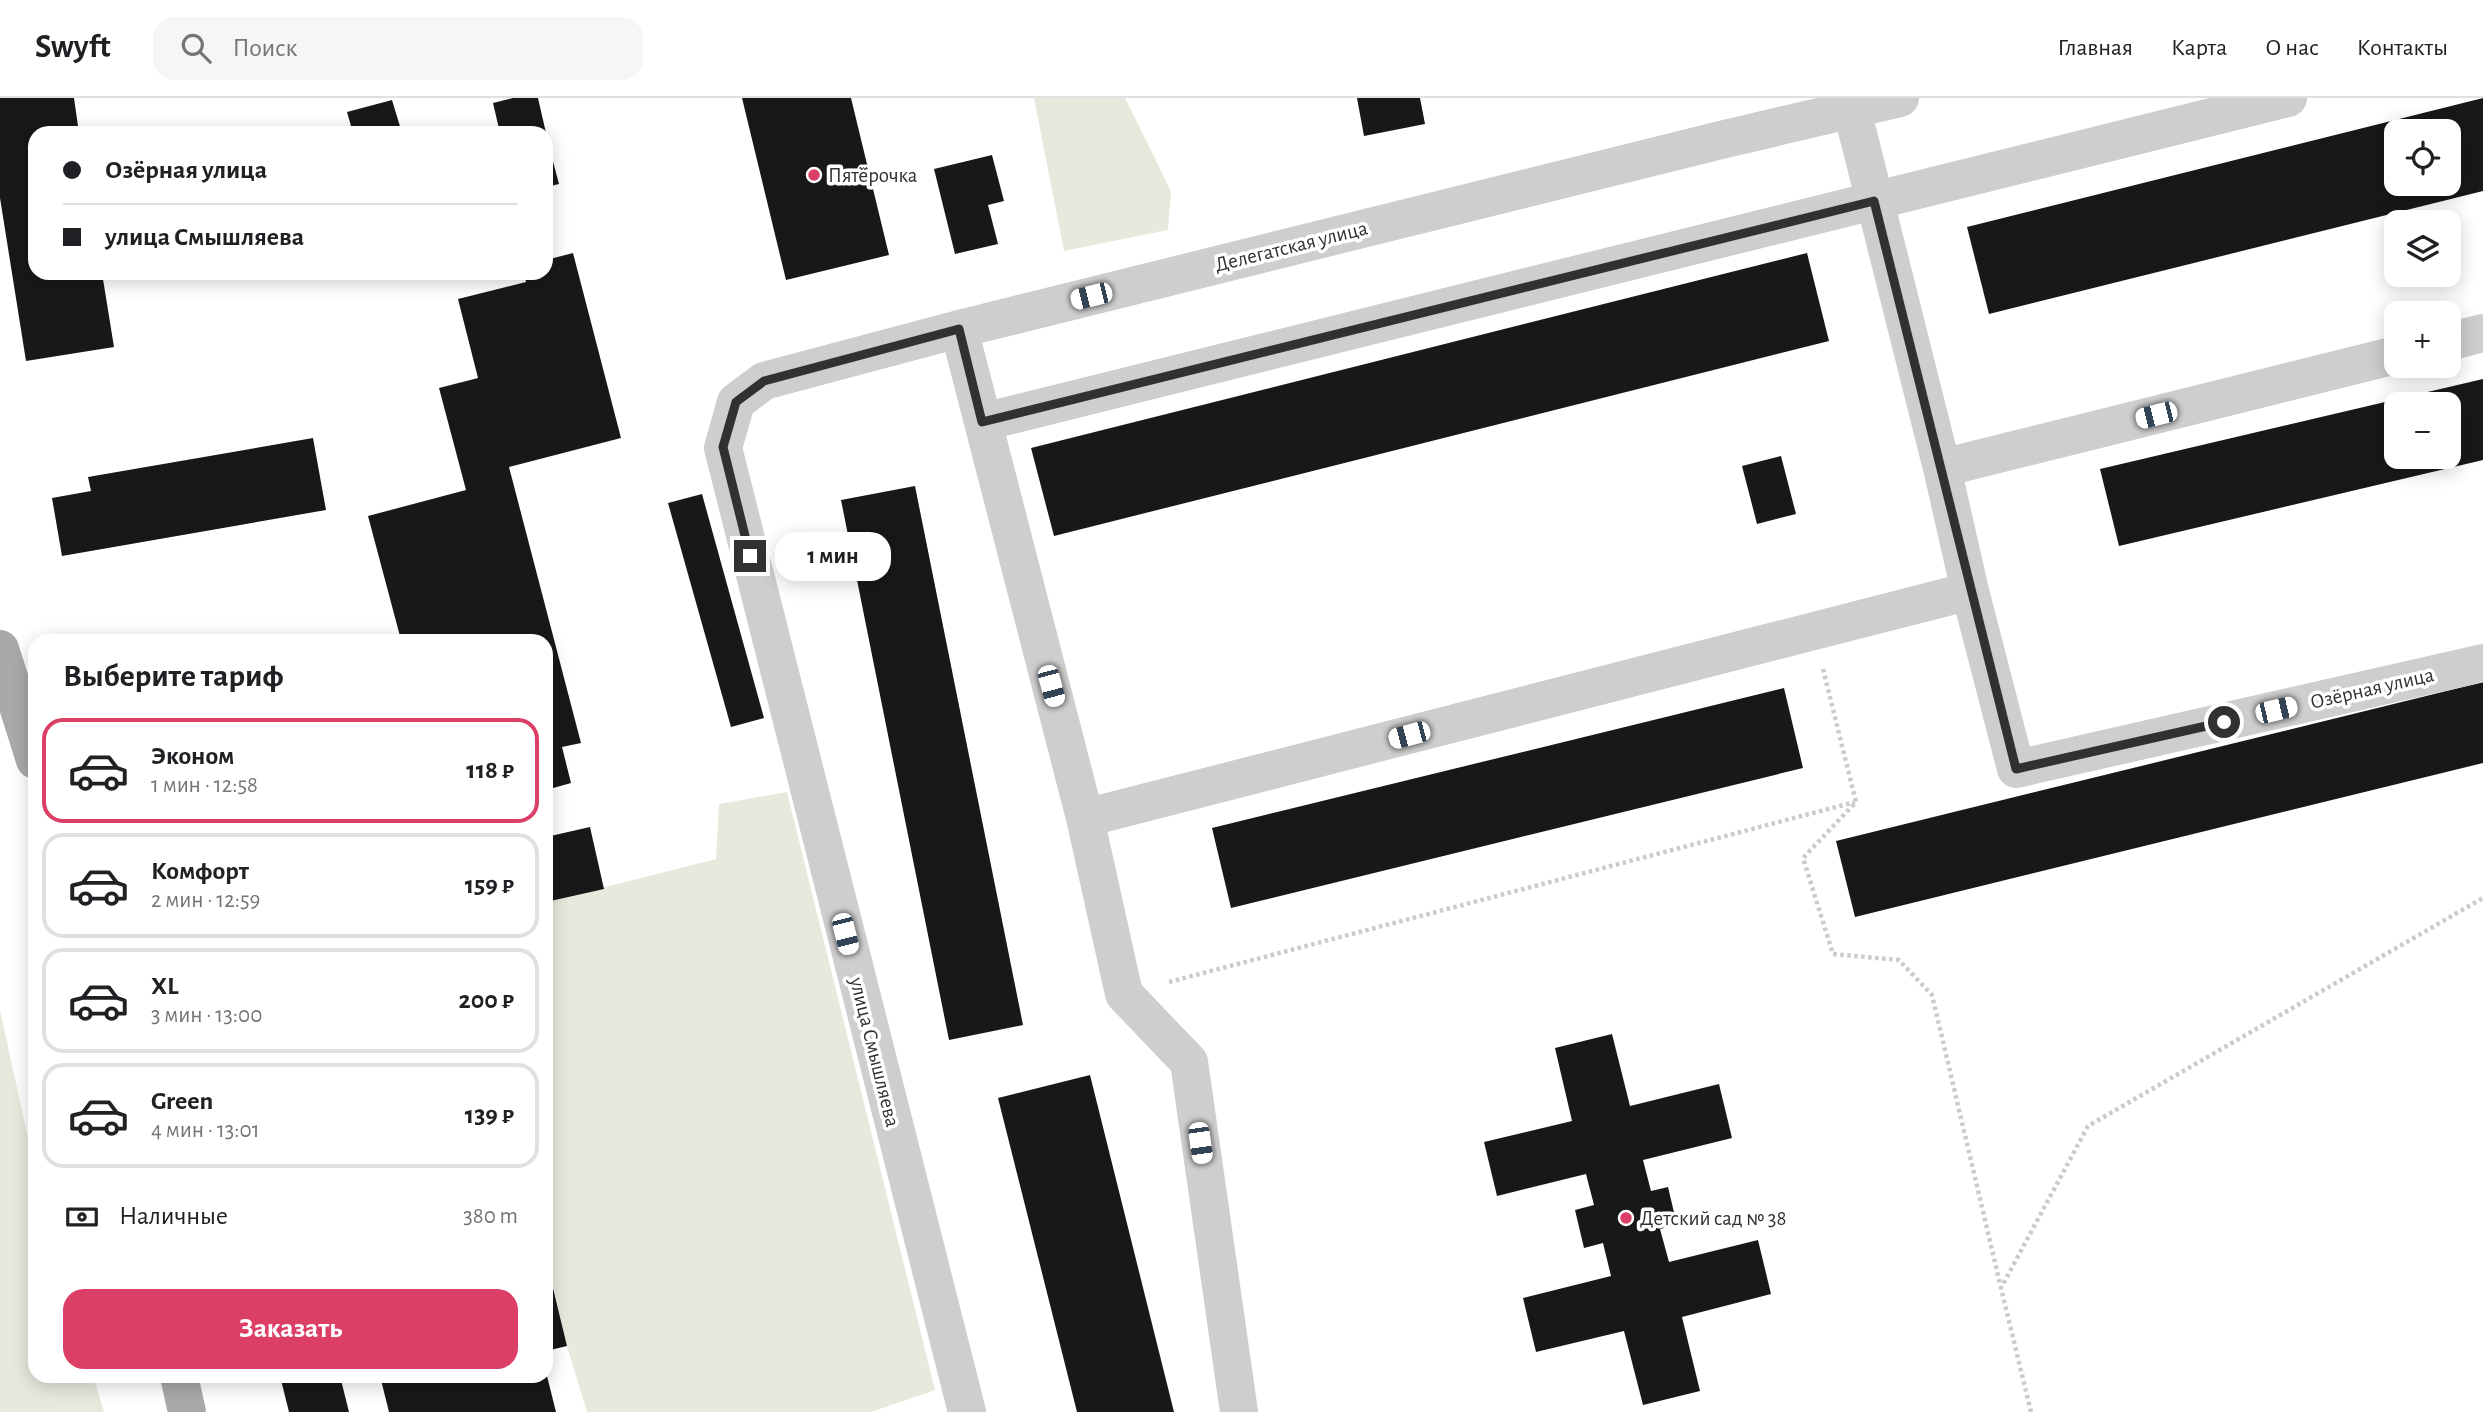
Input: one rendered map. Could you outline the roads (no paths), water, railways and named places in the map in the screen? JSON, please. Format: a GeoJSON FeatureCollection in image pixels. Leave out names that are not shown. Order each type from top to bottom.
{"type":"FeatureCollection","features":[{"type":"Feature","properties":{"kind":"main road"},"geometry":{"type":"LineString","coordinates":[[0,649],[28,738]]}},
{"type":"Feature","properties":{"kind":"main road"},"geometry":{"type":"LineString","coordinates":[[181,1383],[187,1412]]}},
{"type":"Feature","properties":{"kind":"street","name":"Делегатская улица"},"geometry":{"type":"LineString","coordinates":[[723,447],[736,402],[764,381],[959,329],[1725,138],[1900,98]]}},
{"type":"Feature","properties":{"kind":"street"},"geometry":{"type":"LineString","coordinates":[[982,422],[2288,98]]}},
{"type":"Feature","properties":{"kind":"street"},"geometry":{"type":"LineString","coordinates":[[1085,818],[1970,591],[1942,468],[1852,110]]}},
{"type":"Feature","properties":{"kind":"street"},"geometry":{"type":"LineString","coordinates":[[959,329],[1085,818],[1125,994],[1189,1062],[1239,1412]]}},
{"type":"Feature","properties":{"kind":"street"},"geometry":{"type":"LineString","coordinates":[[2461,339],[2483,333]]}},
{"type":"Feature","properties":{"kind":"street"},"geometry":{"type":"LineString","coordinates":[[1942,468],[2384,358]]}},
{"type":"Feature","properties":{"kind":"street","name":"улица Смышляева"},"geometry":{"type":"LineString","coordinates":[[723,447],[967,1412]]}},
{"type":"Feature","properties":{"kind":"street","name":"Озёрная улица"},"geometry":{"type":"LineString","coordinates":[[1970,591],[2016,769],[2483,663]]}},
{"type":"Feature","properties":{"kind":"place","name":"Пятёрочка"},"geometry":{"type":"Point","coordinates":[814,175]}},
{"type":"Feature","properties":{"kind":"place","name":"Детский сад № 38"},"geometry":{"type":"Point","coordinates":[1626,1218]}}]}
